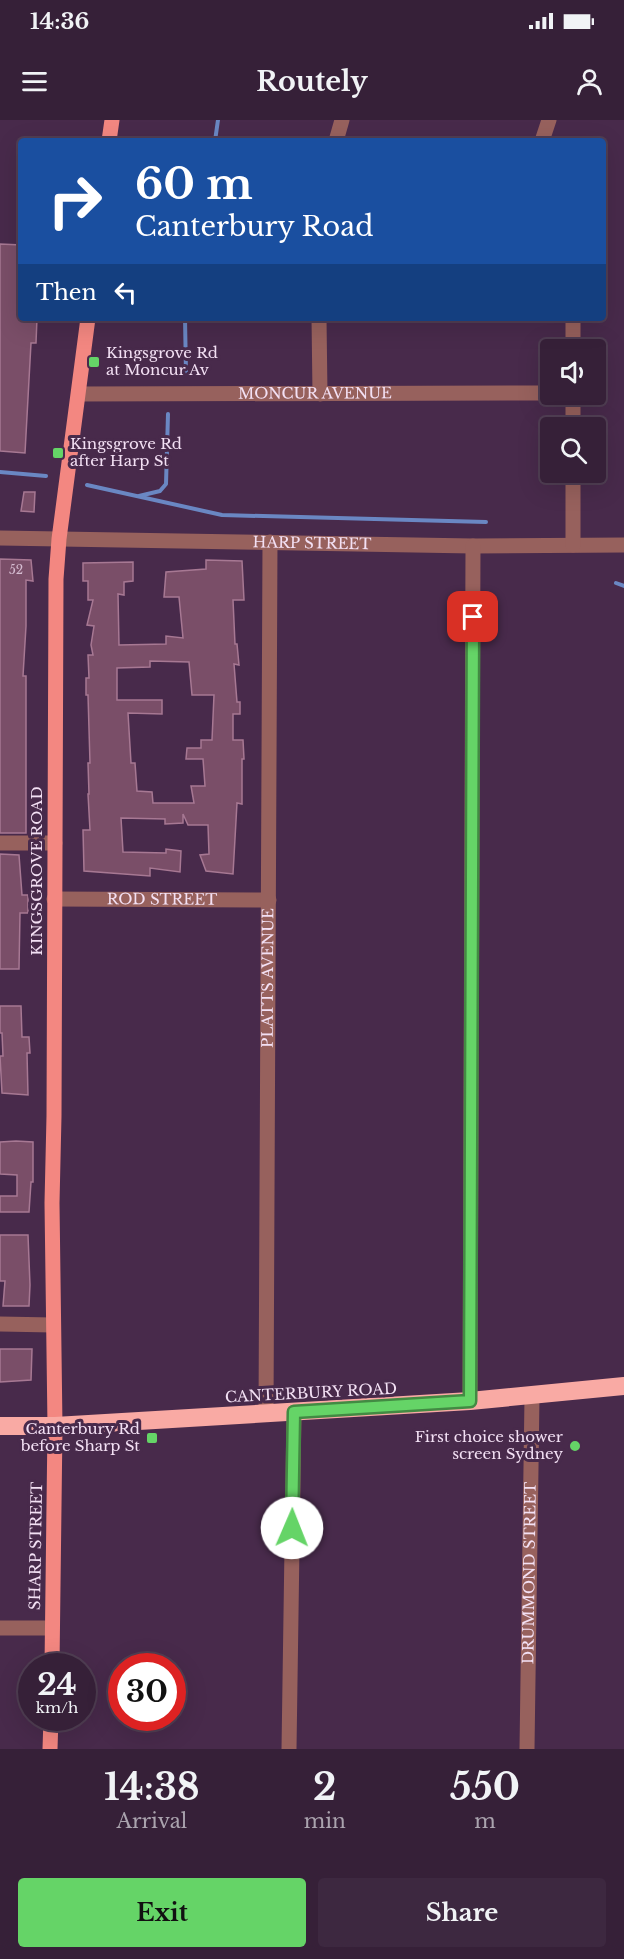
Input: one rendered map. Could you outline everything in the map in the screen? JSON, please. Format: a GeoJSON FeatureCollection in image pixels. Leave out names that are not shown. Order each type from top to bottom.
{"type":"FeatureCollection","features":[{"type":"Feature","properties":{"kind":"highway","name":"CANTERBURY ROAD"},"geometry":{"type":"LineString","coordinates":[[0,1426],[56,1426],[470,1401],[532,1397],[624,1386]]}},
{"type":"Feature","properties":{"kind":"main road"},"geometry":{"type":"LineString","coordinates":[[110,138],[112,120]]}},
{"type":"Feature","properties":{"kind":"main road","name":"KINGSGROVE ROAD"},"geometry":{"type":"LineString","coordinates":[[56,1426],[52,1203],[56,579],[59,539],[88,321]]}},
{"type":"Feature","properties":{"kind":"main road","name":"SHARP STREET"},"geometry":{"type":"LineString","coordinates":[[52,1653],[56,1426]]}},
{"type":"Feature","properties":{"kind":"main road"},"geometry":{"type":"LineString","coordinates":[[50,1749],[51,1731]]}},
{"type":"Feature","properties":{"kind":"street"},"geometry":{"type":"LineString","coordinates":[[337,138],[342,120]]}},
{"type":"Feature","properties":{"kind":"street"},"geometry":{"type":"LineString","coordinates":[[543,138],[549,120]]}},
{"type":"Feature","properties":{"kind":"street"},"geometry":{"type":"LineString","coordinates":[[319,321],[320,394]]}},
{"type":"Feature","properties":{"kind":"street"},"geometry":{"type":"LineString","coordinates":[[573,321],[573,339]]}},
{"type":"Feature","properties":{"kind":"street","name":"MONCUR AVENUE"},"geometry":{"type":"LineString","coordinates":[[79,394],[540,393]]}},
{"type":"Feature","properties":{"kind":"street"},"geometry":{"type":"LineString","coordinates":[[573,483],[573,544]]}},
{"type":"Feature","properties":{"kind":"street","name":"HARP STREET"},"geometry":{"type":"LineString","coordinates":[[0,538],[473,546],[624,545]]}},
{"type":"Feature","properties":{"kind":"street","name":"PLATTS AVENUE"},"geometry":{"type":"LineString","coordinates":[[266,1413],[270,542]]}},
{"type":"Feature","properties":{"kind":"street"},"geometry":{"type":"LineString","coordinates":[[470,1401],[473,546]]}},
{"type":"Feature","properties":{"kind":"street"},"geometry":{"type":"LineString","coordinates":[[0,843],[55,843]]}},
{"type":"Feature","properties":{"kind":"street","name":"ROD STREET"},"geometry":{"type":"LineString","coordinates":[[54,899],[269,900]]}},
{"type":"Feature","properties":{"kind":"street"},"geometry":{"type":"LineString","coordinates":[[0,1324],[53,1325]]}},
{"type":"Feature","properties":{"kind":"street","name":"DRUMMOND STREET"},"geometry":{"type":"LineString","coordinates":[[527,1749],[532,1397]]}},
{"type":"Feature","properties":{"kind":"street"},"geometry":{"type":"LineString","coordinates":[[289,1749],[294,1412]]}},
{"type":"Feature","properties":{"kind":"street"},"geometry":{"type":"LineString","coordinates":[[0,1628],[52,1628]]}},
{"type":"Feature","properties":{"kind":"building"},"geometry":{"type":"Polygon","coordinates":[[[0,244],[18,245],[18,321],[37,321],[36,343],[31,343],[25,453],[0,451],[0,244]]]}},
{"type":"Feature","properties":{"kind":"building"},"geometry":{"type":"Polygon","coordinates":[[[24,492],[35,492],[34,512],[21,511],[24,492]]]}},
{"type":"Feature","properties":{"kind":"building"},"geometry":{"type":"Polygon","coordinates":[[[0,559],[31,560],[33,581],[26,580],[23,676],[26,676],[26,833],[0,833],[0,559]]]}},
{"type":"Feature","properties":{"kind":"building"},"geometry":{"type":"Polygon","coordinates":[[[206,560],[242,561],[244,600],[233,600],[235,644],[237,644],[239,665],[234,664],[240,714],[233,714],[233,740],[243,740],[244,759],[242,759],[242,804],[237,803],[233,874],[206,871],[200,855],[209,854],[208,825],[188,825],[183,814],[183,823],[165,824],[165,819],[121,818],[123,852],[166,853],[166,849],[181,851],[180,872],[150,868],[150,876],[84,871],[83,830],[90,830],[86,678],[89,678],[88,655],[93,655],[91,645],[94,626],[87,625],[93,600],[88,600],[88,581],[83,581],[83,563],[133,562],[133,581],[124,582],[124,595],[118,594],[119,645],[166,644],[166,636],[183,638],[179,597],[164,597],[166,572],[206,569],[206,560]],[[150,661],[150,667],[117,668],[117,700],[162,700],[162,714],[128,713],[131,763],[135,763],[137,791],[152,792],[153,803],[194,803],[191,786],[205,786],[203,759],[186,759],[187,748],[201,748],[201,740],[212,740],[214,695],[192,695],[189,662],[150,661]]]}},
{"type":"Feature","properties":{"kind":"building"},"geometry":{"type":"Polygon","coordinates":[[[0,854],[19,855],[22,895],[28,895],[28,913],[20,913],[19,969],[0,969],[0,854]]]}},
{"type":"Feature","properties":{"kind":"building"},"geometry":{"type":"Polygon","coordinates":[[[0,1006],[21,1006],[22,1037],[29,1037],[28,1095],[2,1093],[0,1056],[3,1056],[0,1006]]]}},
{"type":"Feature","properties":{"kind":"building"},"geometry":{"type":"Polygon","coordinates":[[[0,1142],[33,1142],[33,1182],[31,1182],[29,1212],[0,1212],[0,1196],[17,1196],[17,1175],[0,1174],[0,1142]]]}},
{"type":"Feature","properties":{"kind":"building"},"geometry":{"type":"Polygon","coordinates":[[[0,1235],[28,1235],[29,1306],[3,1306],[5,1281],[0,1281],[0,1235]]]}},
{"type":"Feature","properties":{"kind":"building"},"geometry":{"type":"Polygon","coordinates":[[[0,1349],[32,1349],[31,1380],[0,1382],[0,1349]]]}},
{"type":"Feature","properties":{"kind":"waterway"},"geometry":{"type":"LineString","coordinates":[[215,138],[218,120]]}},
{"type":"Feature","properties":{"kind":"waterway"},"geometry":{"type":"LineString","coordinates":[[185,321],[186,374]]}},
{"type":"Feature","properties":{"kind":"waterway"},"geometry":{"type":"LineString","coordinates":[[139,496],[160,491],[166,484],[168,414]]}},
{"type":"Feature","properties":{"kind":"waterway"},"geometry":{"type":"LineString","coordinates":[[0,472],[46,476]]}},
{"type":"Feature","properties":{"kind":"waterway"},"geometry":{"type":"LineString","coordinates":[[87,485],[222,515],[486,522]]}},
{"type":"Feature","properties":{"kind":"waterway"},"geometry":{"type":"LineString","coordinates":[[616,583],[624,586]]}},
{"type":"Feature","properties":{"kind":"place","name":"Kingsgrove Rd at Moncur Av"},"geometry":{"type":"Point","coordinates":[94,362]}},
{"type":"Feature","properties":{"kind":"place","name":"Kingsgrove Rd after Harp St"},"geometry":{"type":"Point","coordinates":[58,453]}},
{"type":"Feature","properties":{"kind":"place","name":"Canterbury Rd before Sharp St"},"geometry":{"type":"Point","coordinates":[152,1438]}},
{"type":"Feature","properties":{"kind":"place","name":"First choice shower screen Sydney"},"geometry":{"type":"Point","coordinates":[575,1446]}},
{"type":"Feature","properties":{"kind":"route"},"geometry":{"type":"LineString","coordinates":[[292,1528],[294,1412],[470,1401],[473,617]]}}]}
